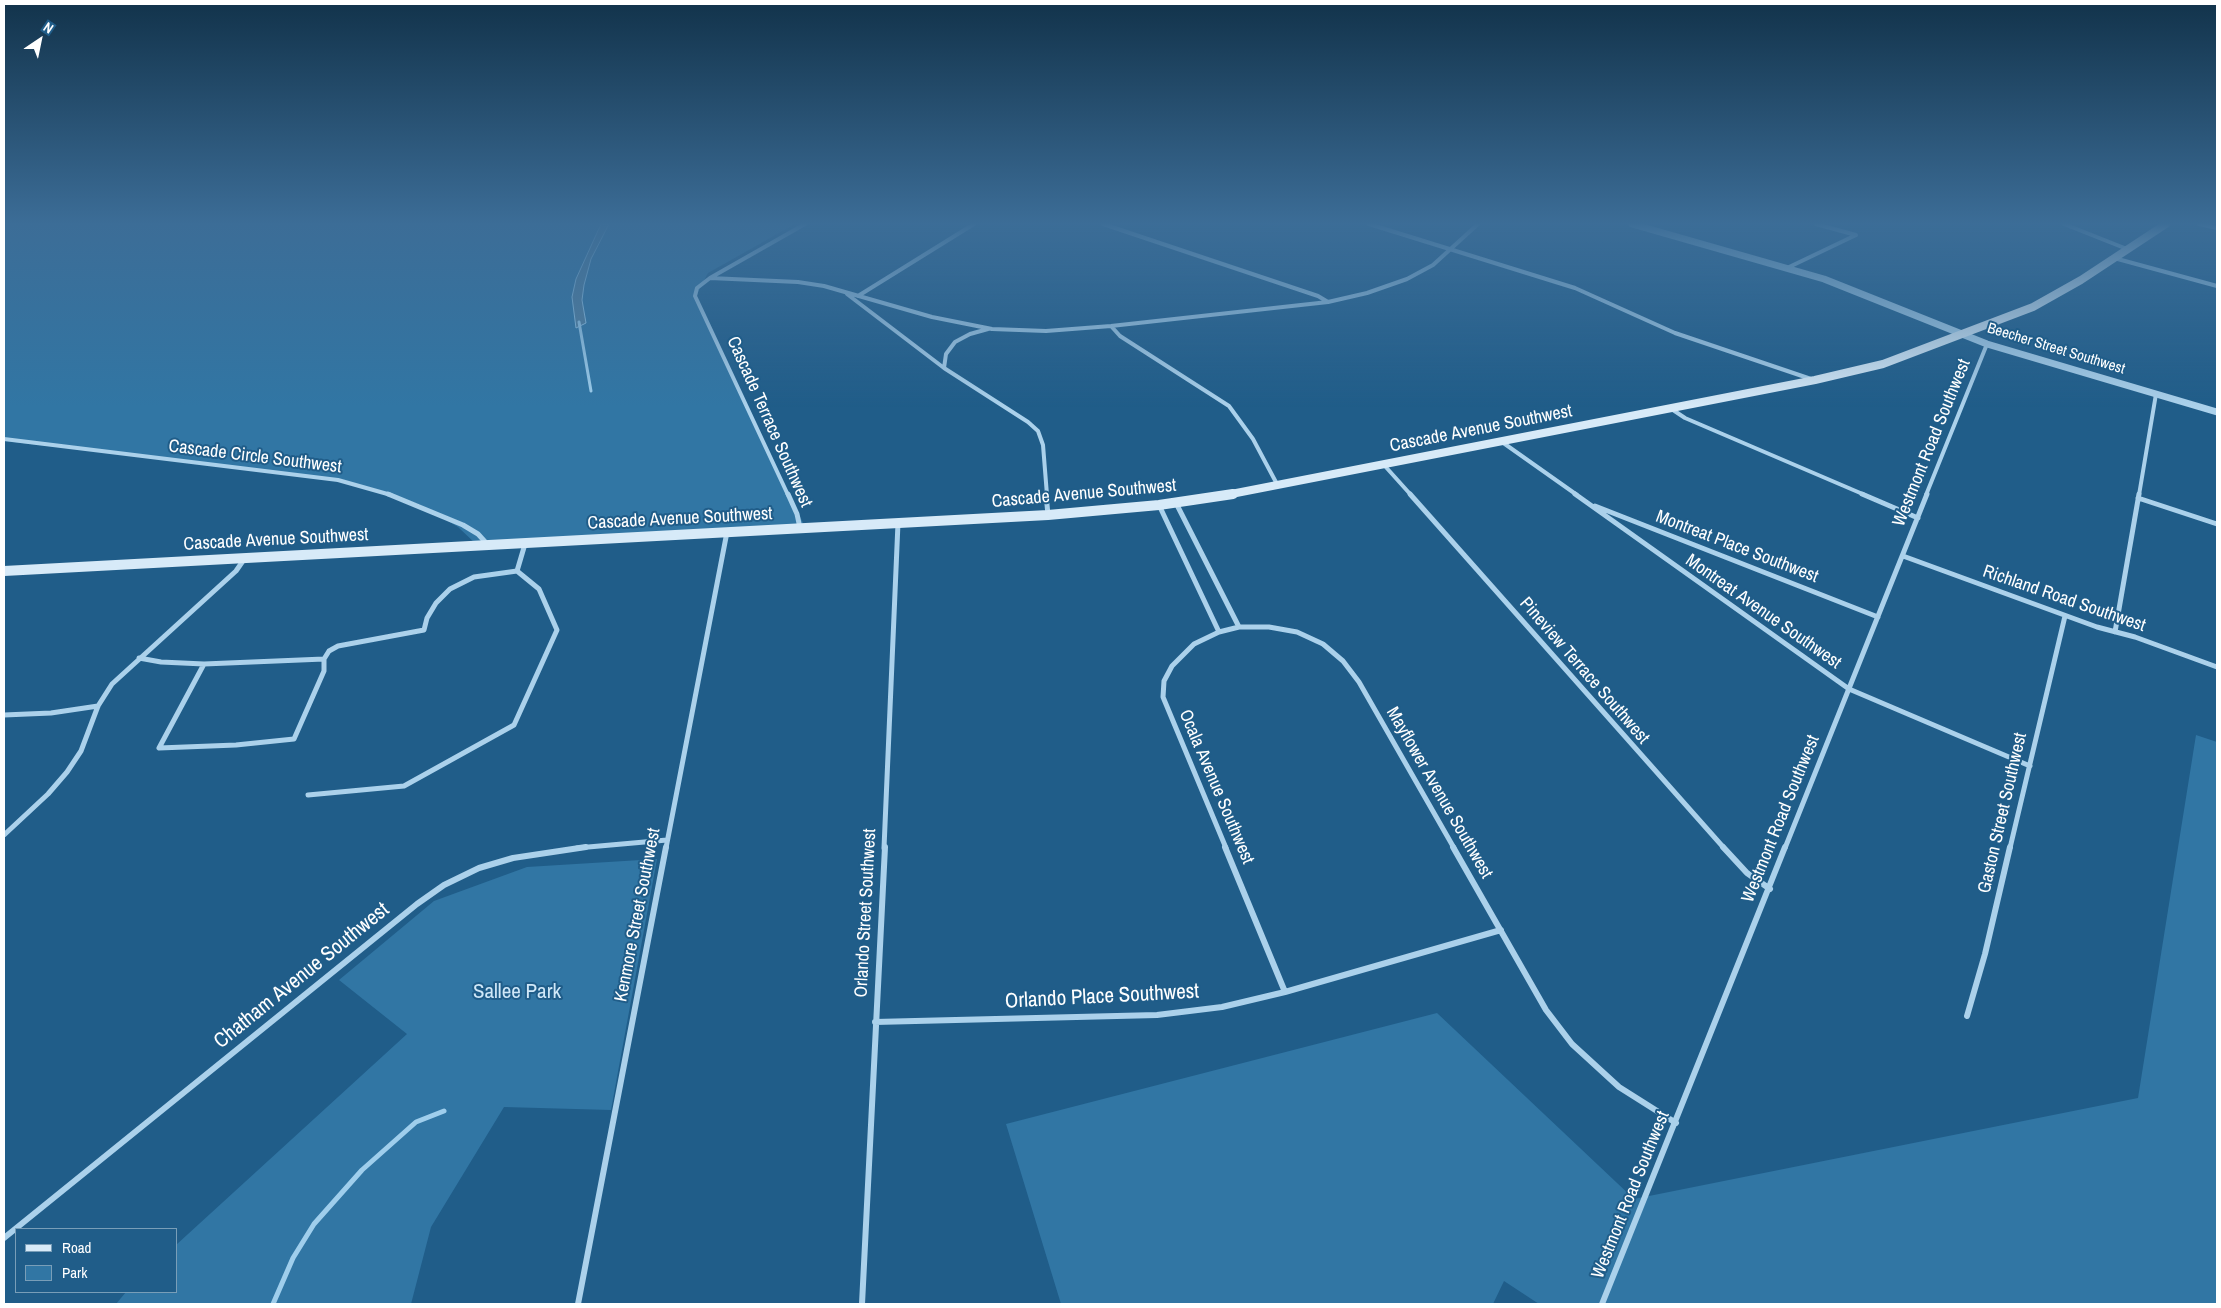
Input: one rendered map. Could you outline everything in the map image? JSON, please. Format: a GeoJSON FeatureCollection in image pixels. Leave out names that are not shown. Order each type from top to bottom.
{"type":"FeatureCollection","features":[{"type":"Feature","properties":{"kind":"main road","name":"Cascade Avenue Southwest"},"geometry":{"type":"LineString","coordinates":[[4,571],[1048,515],[1176,503],[1278,486],[1502,442],[1815,380],[1883,364],[2032,307],[2072,285]]}},
{"type":"Feature","properties":{"kind":"street","name":"Cascade Terrace Southwest"},"geometry":{"type":"LineString","coordinates":[[701,285],[697,288],[696,296],[797,514],[800,528]]}},
{"type":"Feature","properties":{"kind":"street"},"geometry":{"type":"LineString","coordinates":[[812,285],[845,292],[932,317],[992,328],[1046,331],[1111,326],[1328,302],[1367,293],[1390,285]]}},
{"type":"Feature","properties":{"kind":"street"},"geometry":{"type":"LineString","coordinates":[[858,296],[876,285]]}},
{"type":"Feature","properties":{"kind":"street"},"geometry":{"type":"LineString","coordinates":[[1285,285],[1318,296],[1328,302]]}},
{"type":"Feature","properties":{"kind":"street"},"geometry":{"type":"LineString","coordinates":[[1566,285],[1675,333],[1800,373],[1815,380]]}},
{"type":"Feature","properties":{"kind":"street","name":"Beecher Street Southwest"},"geometry":{"type":"LineString","coordinates":[[1840,285],[1987,344],[2217,412]]}},
{"type":"Feature","properties":{"kind":"street"},"geometry":{"type":"LineString","coordinates":[[845,292],[944,368],[1028,422],[1038,431],[1044,444],[1048,515]]}},
{"type":"Feature","properties":{"kind":"street"},"geometry":{"type":"LineString","coordinates":[[1111,326],[1120,336],[1229,406],[1253,438],[1278,486]]}},
{"type":"Feature","properties":{"kind":"street"},"geometry":{"type":"LineString","coordinates":[[944,368],[946,354],[955,342],[970,334],[992,328]]}},
{"type":"Feature","properties":{"kind":"street","name":"Westmont Road Southwest"},"geometry":{"type":"LineString","coordinates":[[1602,1304],[1987,344]]}},
{"type":"Feature","properties":{"kind":"street"},"geometry":{"type":"LineString","coordinates":[[2115,632],[2156,394]]}},
{"type":"Feature","properties":{"kind":"street"},"geometry":{"type":"LineString","coordinates":[[1670,408],[1685,418],[1918,518]]}},
{"type":"Feature","properties":{"kind":"street","name":"Cascade Circle Southwest"},"geometry":{"type":"LineString","coordinates":[[4,439],[338,480],[388,494],[463,525],[478,534],[488,545]]}},
{"type":"Feature","properties":{"kind":"street","name":"Montreat Avenue Southwest"},"geometry":{"type":"LineString","coordinates":[[1502,442],[1849,689],[2030,766]]}},
{"type":"Feature","properties":{"kind":"street","name":"Pineview Terrace Southwest"},"geometry":{"type":"LineString","coordinates":[[1384,465],[1687,808],[1747,873],[1770,889]]}},
{"type":"Feature","properties":{"kind":"street"},"geometry":{"type":"LineString","coordinates":[[2138,498],[2217,524]]}},
{"type":"Feature","properties":{"kind":"street","name":"Montreat Place Southwest"},"geometry":{"type":"LineString","coordinates":[[1586,502],[1878,617]]}},
{"type":"Feature","properties":{"kind":"street"},"geometry":{"type":"LineString","coordinates":[[1176,503],[1239,627]]}},
{"type":"Feature","properties":{"kind":"street"},"geometry":{"type":"LineString","coordinates":[[1159,505],[1219,632]]}},
{"type":"Feature","properties":{"kind":"street","name":"Orlando Street Southwest"},"geometry":{"type":"LineString","coordinates":[[862,1304],[892,695],[898,523]]}},
{"type":"Feature","properties":{"kind":"street","name":"Kenmore Street Southwest"},"geometry":{"type":"LineString","coordinates":[[578,1304],[727,532]]}},
{"type":"Feature","properties":{"kind":"street"},"geometry":{"type":"LineString","coordinates":[[517,571],[525,543]]}},
{"type":"Feature","properties":{"kind":"street","name":"Richland Road Southwest"},"geometry":{"type":"LineString","coordinates":[[1902,556],[2065,616],[2217,666]]}},
{"type":"Feature","properties":{"kind":"street"},"geometry":{"type":"LineString","coordinates":[[4,835],[48,794],[67,772],[81,751],[98,706],[112,684],[236,571],[245,558]]}},
{"type":"Feature","properties":{"kind":"street"},"geometry":{"type":"LineString","coordinates":[[204,664],[159,748],[236,745],[294,739],[324,671],[324,659],[328,651],[338,646],[424,630],[427,618],[436,603],[450,589],[474,577],[517,571],[539,589],[557,630],[514,725],[404,786],[308,795]]}},
{"type":"Feature","properties":{"kind":"street","name":"Gaston Street Southwest"},"geometry":{"type":"LineString","coordinates":[[1968,1016],[1985,954],[2065,616]]}},
{"type":"Feature","properties":{"kind":"street","name":"Mayflower Avenue Southwest"},"geometry":{"type":"LineString","coordinates":[[1239,627],[1269,626],[1297,632],[1323,644],[1343,661],[1359,682],[1546,1010],[1572,1044],[1619,1088],[1676,1123]]}},
{"type":"Feature","properties":{"kind":"street","name":"Ocala Avenue Southwest"},"geometry":{"type":"LineString","coordinates":[[1239,627],[1219,632],[1194,644],[1172,666],[1164,681],[1163,697],[1285,992]]}},
{"type":"Feature","properties":{"kind":"street"},"geometry":{"type":"LineString","coordinates":[[139,658],[162,662],[204,664],[324,659]]}},
{"type":"Feature","properties":{"kind":"street"},"geometry":{"type":"LineString","coordinates":[[4,715],[51,713],[98,706]]}},
{"type":"Feature","properties":{"kind":"street","name":"Chatham Avenue Southwest"},"geometry":{"type":"LineString","coordinates":[[16,1228],[410,910],[444,885],[480,868],[514,858],[600,846],[667,840]]}},
{"type":"Feature","properties":{"kind":"street","name":"Orlando Place Southwest"},"geometry":{"type":"LineString","coordinates":[[875,1022],[1157,1015],[1222,1007],[1285,992],[1501,930]]}},
{"type":"Feature","properties":{"kind":"street","name":"Chatham Avenue Southwest"},"geometry":{"type":"LineString","coordinates":[[4,1238],[15,1229]]}},
{"type":"Feature","properties":{"kind":"green space"},"geometry":{"type":"Polygon","coordinates":[[[4,285],[702,285],[695,298],[806,529],[476,544],[458,527],[421,505],[369,487],[301,475],[4,441],[4,285]]]}},
{"type":"Feature","properties":{"kind":"green space"},"geometry":{"type":"Polygon","coordinates":[[[2196,735],[2217,742],[2217,1304],[1539,1304],[1504,1281],[1493,1304],[1061,1304],[1006,1124],[1437,1013],[1634,1199],[2138,1098],[2196,735]]]}},
{"type":"Feature","properties":{"kind":"green space","name":"Sallee Park"},"geometry":{"type":"Polygon","coordinates":[[[657,859],[611,1110],[504,1107],[431,1227],[411,1304],[116,1304],[125,1293],[178,1293],[178,1243],[407,1034],[339,980],[434,901],[527,867],[657,859]]]}},
{"type":"Feature","properties":{"kind":"shaded area"},"geometry":{"type":"Polygon","coordinates":[[[575,285],[584,285],[582,300],[586,323],[576,328],[572,297],[575,285]]]}},
{"type":"Feature","properties":{"kind":"waterway"},"geometry":{"type":"LineString","coordinates":[[579,322],[591,391]]}},
{"type":"Feature","properties":{"kind":"waterway"},"geometry":{"type":"LineString","coordinates":[[273,1304],[293,1258],[314,1224],[362,1170],[416,1122],[444,1111]]}}]}
